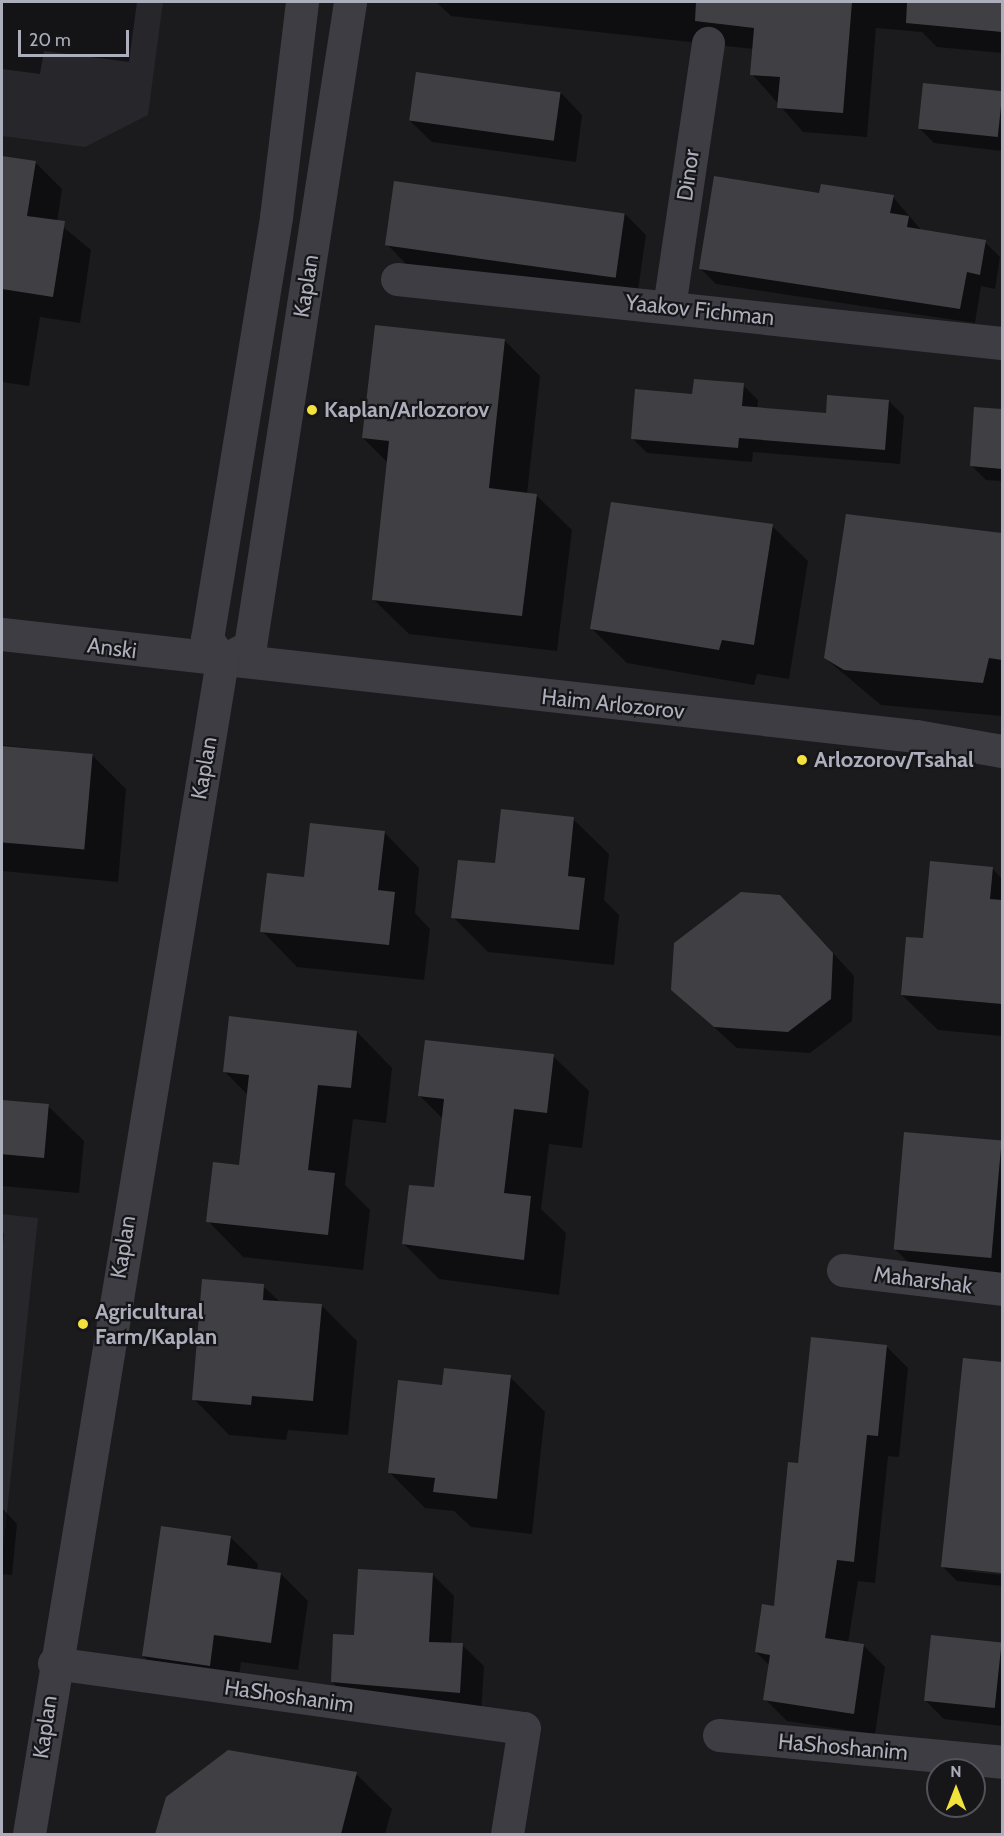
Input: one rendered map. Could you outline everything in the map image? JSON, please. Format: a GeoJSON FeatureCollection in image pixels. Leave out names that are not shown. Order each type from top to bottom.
{"type":"FeatureCollection","features":[{"type":"Feature","properties":{"kind":"street","name":"Kaplan"},"geometry":{"type":"LineString","coordinates":[[29,1834],[54,1663],[222,661],[207,639],[276,217],[302,2]]}},
{"type":"Feature","properties":{"kind":"street","name":"Kaplan"},"geometry":{"type":"LineString","coordinates":[[222,661],[250,646],[350,2]]}},
{"type":"Feature","properties":{"kind":"street","name":"Dinor"},"geometry":{"type":"LineString","coordinates":[[669,307],[708,43]]}},
{"type":"Feature","properties":{"kind":"street","name":"Yaakov Fichman"},"geometry":{"type":"LineString","coordinates":[[397,279],[1002,343]]}},
{"type":"Feature","properties":{"kind":"street","name":"Anski"},"geometry":{"type":"LineString","coordinates":[[2,634],[222,661]]}},
{"type":"Feature","properties":{"kind":"street","name":"Haim Arlozorov"},"geometry":{"type":"LineString","coordinates":[[222,661],[916,736],[1002,751]]}},
{"type":"Feature","properties":{"kind":"street","name":"Maharshak"},"geometry":{"type":"LineString","coordinates":[[843,1270],[1002,1289]]}},
{"type":"Feature","properties":{"kind":"street","name":"HaShoshanim"},"geometry":{"type":"LineString","coordinates":[[54,1663],[524,1728],[507,1834]]}},
{"type":"Feature","properties":{"kind":"street","name":"HaShoshanim"},"geometry":{"type":"LineString","coordinates":[[719,1735],[1002,1762]]}},
{"type":"Feature","properties":{"kind":"shaded area"},"geometry":{"type":"Polygon","coordinates":[[[2,2],[163,2],[148,115],[85,147],[2,136],[2,2]]]}},
{"type":"Feature","properties":{"kind":"shaded area"},"geometry":{"type":"Polygon","coordinates":[[[2,1214],[38,1218],[2,1560],[2,1214]]]}},
{"type":"Feature","properties":{"kind":"building"},"geometry":{"type":"Polygon","coordinates":[[[696,2],[852,2],[843,113],[777,108],[780,77],[750,75],[754,28],[695,21],[696,2]]]}},
{"type":"Feature","properties":{"kind":"building"},"geometry":{"type":"Polygon","coordinates":[[[907,2],[1002,2],[1002,32],[906,23],[907,2]]]}},
{"type":"Feature","properties":{"kind":"building"},"geometry":{"type":"Polygon","coordinates":[[[416,72],[561,92],[554,141],[409,121],[416,72]]]}},
{"type":"Feature","properties":{"kind":"building"},"geometry":{"type":"Polygon","coordinates":[[[923,83],[1002,91],[998,137],[918,129],[923,83]]]}},
{"type":"Feature","properties":{"kind":"building"},"geometry":{"type":"Polygon","coordinates":[[[2,156],[36,161],[27,216],[65,221],[53,297],[2,289],[2,156]]]}},
{"type":"Feature","properties":{"kind":"building"},"geometry":{"type":"Polygon","coordinates":[[[714,176],[819,193],[821,184],[894,195],[890,213],[909,216],[907,227],[986,240],[980,275],[967,272],[960,309],[699,269],[714,176]]]}},
{"type":"Feature","properties":{"kind":"building"},"geometry":{"type":"Polygon","coordinates":[[[394,181],[625,213],[616,278],[385,245],[394,181]]]}},
{"type":"Feature","properties":{"kind":"building"},"geometry":{"type":"Polygon","coordinates":[[[375,325],[505,339],[489,488],[537,494],[522,616],[372,600],[389,441],[362,438],[375,325]]]}},
{"type":"Feature","properties":{"kind":"building"},"geometry":{"type":"Polygon","coordinates":[[[694,379],[744,383],[742,406],[826,413],[827,395],[889,400],[885,450],[739,438],[738,448],[631,439],[635,389],[692,394],[694,379]]]}},
{"type":"Feature","properties":{"kind":"building"},"geometry":{"type":"Polygon","coordinates":[[[974,407],[1002,409],[1002,469],[970,466],[974,407]]]}},
{"type":"Feature","properties":{"kind":"building"},"geometry":{"type":"Polygon","coordinates":[[[611,502],[773,524],[754,645],[722,640],[719,650],[590,629],[611,502]]]}},
{"type":"Feature","properties":{"kind":"building"},"geometry":{"type":"Polygon","coordinates":[[[846,514],[1002,533],[1002,660],[989,658],[983,683],[844,670],[824,658],[846,514]]]}},
{"type":"Feature","properties":{"kind":"building"},"geometry":{"type":"Polygon","coordinates":[[[2,746],[93,754],[84,850],[2,842],[2,746]]]}},
{"type":"Feature","properties":{"kind":"building"},"geometry":{"type":"Polygon","coordinates":[[[501,809],[574,817],[568,876],[585,878],[579,930],[451,918],[458,860],[495,863],[501,809]]]}},
{"type":"Feature","properties":{"kind":"building"},"geometry":{"type":"Polygon","coordinates":[[[310,823],[385,831],[378,890],[395,892],[389,945],[260,932],[267,873],[304,877],[310,823]]]}},
{"type":"Feature","properties":{"kind":"building"},"geometry":{"type":"Polygon","coordinates":[[[930,861],[993,867],[990,899],[1002,900],[1002,1004],[901,995],[906,937],[923,938],[930,861]]]}},
{"type":"Feature","properties":{"kind":"building"},"geometry":{"type":"Polygon","coordinates":[[[741,892],[780,895],[833,953],[831,999],[788,1032],[714,1027],[671,990],[674,943],[741,892]]]}},
{"type":"Feature","properties":{"kind":"building"},"geometry":{"type":"Polygon","coordinates":[[[229,1016],[357,1031],[351,1088],[318,1085],[308,1170],[335,1173],[328,1235],[206,1222],[213,1162],[239,1165],[249,1075],[223,1072],[229,1016]]]}},
{"type":"Feature","properties":{"kind":"building"},"geometry":{"type":"Polygon","coordinates":[[[425,1040],[554,1054],[547,1113],[514,1109],[504,1193],[531,1196],[524,1260],[402,1244],[409,1185],[434,1187],[444,1099],[418,1096],[425,1040]]]}},
{"type":"Feature","properties":{"kind":"building"},"geometry":{"type":"Polygon","coordinates":[[[2,1100],[49,1104],[44,1158],[2,1154],[2,1100]]]}},
{"type":"Feature","properties":{"kind":"building"},"geometry":{"type":"Polygon","coordinates":[[[904,1132],[1002,1141],[991,1258],[894,1250],[904,1132]]]}},
{"type":"Feature","properties":{"kind":"building"},"geometry":{"type":"Polygon","coordinates":[[[202,1279],[264,1284],[263,1300],[322,1304],[313,1401],[252,1396],[251,1405],[192,1400],[202,1279]]]}},
{"type":"Feature","properties":{"kind":"building"},"geometry":{"type":"Polygon","coordinates":[[[811,1337],[887,1345],[878,1436],[867,1435],[854,1562],[837,1560],[825,1638],[864,1644],[854,1714],[763,1700],[770,1655],[755,1652],[762,1604],[774,1606],[788,1462],[798,1463],[811,1337]]]}},
{"type":"Feature","properties":{"kind":"building"},"geometry":{"type":"Polygon","coordinates":[[[963,1358],[1002,1362],[1002,1573],[941,1567],[963,1358]]]}},
{"type":"Feature","properties":{"kind":"building"},"geometry":{"type":"Polygon","coordinates":[[[444,1368],[511,1375],[497,1499],[433,1492],[435,1478],[388,1473],[398,1380],[442,1385],[444,1368]]]}},
{"type":"Feature","properties":{"kind":"building"},"geometry":{"type":"Polygon","coordinates":[[[161,1526],[231,1536],[227,1565],[281,1573],[271,1643],[214,1635],[210,1666],[142,1656],[161,1526]]]}},
{"type":"Feature","properties":{"kind":"building"},"geometry":{"type":"Polygon","coordinates":[[[358,1569],[433,1573],[429,1642],[463,1643],[460,1693],[331,1682],[333,1634],[354,1635],[358,1569]]]}},
{"type":"Feature","properties":{"kind":"building"},"geometry":{"type":"Polygon","coordinates":[[[931,1635],[1002,1642],[995,1708],[924,1701],[931,1635]]]}},
{"type":"Feature","properties":{"kind":"building"},"geometry":{"type":"Polygon","coordinates":[[[228,1750],[357,1772],[341,1834],[155,1834],[166,1797],[228,1750]]]}},
{"type":"Feature","properties":{"kind":"place","name":"Kaplan/Arlozorov"},"geometry":{"type":"Point","coordinates":[312,410]}},
{"type":"Feature","properties":{"kind":"place","name":"Arlozorov/Tsahal"},"geometry":{"type":"Point","coordinates":[802,760]}},
{"type":"Feature","properties":{"kind":"place","name":"Agricultural Farm/Kaplan"},"geometry":{"type":"Point","coordinates":[83,1324]}}]}
